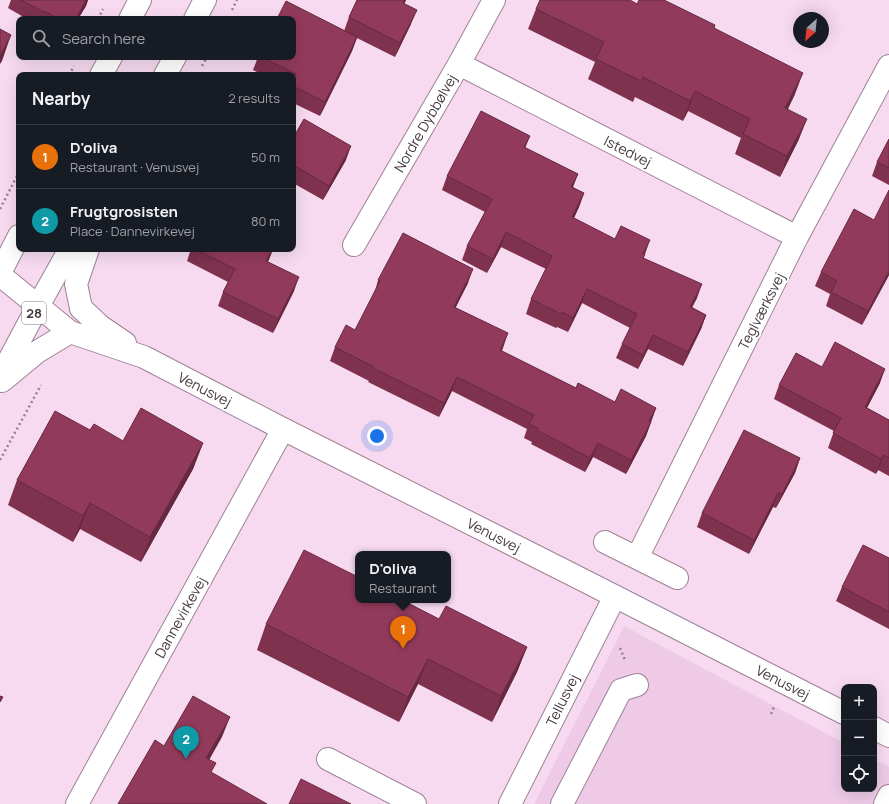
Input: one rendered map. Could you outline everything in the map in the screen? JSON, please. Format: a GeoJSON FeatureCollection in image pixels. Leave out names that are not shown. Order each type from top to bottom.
{"type":"FeatureCollection","features":[{"type":"Feature","properties":{"kind":"street"},"geometry":{"type":"LineString","coordinates":[[132,16],[140,0]]}},
{"type":"Feature","properties":{"kind":"street"},"geometry":{"type":"LineString","coordinates":[[197,16],[205,0]]}},
{"type":"Feature","properties":{"kind":"street","name":"Nordre Dybbølvej"},"geometry":{"type":"LineString","coordinates":[[354,245],[459,64],[494,0]]}},
{"type":"Feature","properties":{"kind":"street"},"geometry":{"type":"LineString","coordinates":[[103,72],[109,60]]}},
{"type":"Feature","properties":{"kind":"street"},"geometry":{"type":"LineString","coordinates":[[167,72],[173,60]]}},
{"type":"Feature","properties":{"kind":"street","name":"Istedvej"},"geometry":{"type":"LineString","coordinates":[[459,64],[797,237]]}},
{"type":"Feature","properties":{"kind":"street","name":"Teglværksvej"},"geometry":{"type":"LineString","coordinates":[[637,558],[797,237],[889,66]]}},
{"type":"Feature","properties":{"kind":"street"},"geometry":{"type":"LineString","coordinates":[[0,274],[16,242]]}},
{"type":"Feature","properties":{"kind":"street","name":"28"},"geometry":{"type":"LineString","coordinates":[[0,378],[68,252]]}},
{"type":"Feature","properties":{"kind":"street","name":"Venusvej"},"geometry":{"type":"LineString","coordinates":[[87,252],[76,284],[82,308],[100,326],[144,357],[841,711]]}},
{"type":"Feature","properties":{"kind":"street","name":"Venusvej"},"geometry":{"type":"LineString","coordinates":[[0,274],[70,332],[144,357]]}},
{"type":"Feature","properties":{"kind":"street","name":"28"},"geometry":{"type":"LineString","coordinates":[[0,383],[37,352],[70,332]]}},
{"type":"Feature","properties":{"kind":"street","name":"Dannevirkevej"},"geometry":{"type":"LineString","coordinates":[[77,804],[283,429]]}},
{"type":"Feature","properties":{"kind":"street"},"geometry":{"type":"LineString","coordinates":[[605,542],[677,578]]}},
{"type":"Feature","properties":{"kind":"street","name":"Tellusvej"},"geometry":{"type":"LineString","coordinates":[[510,804],[615,596]]}},
{"type":"Feature","properties":{"kind":"street"},"geometry":{"type":"LineString","coordinates":[[562,804],[620,690],[637,685]]}},
{"type":"Feature","properties":{"kind":"street"},"geometry":{"type":"LineString","coordinates":[[877,730],[889,736]]}},
{"type":"Feature","properties":{"kind":"street"},"geometry":{"type":"LineString","coordinates":[[328,759],[415,804]]}},
{"type":"Feature","properties":{"kind":"street"},"geometry":{"type":"LineString","coordinates":[[885,804],[889,796]]}},
{"type":"Feature","properties":{"kind":"path"},"geometry":{"type":"LineString","coordinates":[[0,209],[16,178]]}},
{"type":"Feature","properties":{"kind":"path"},"geometry":{"type":"LineString","coordinates":[[0,460],[44,379]]}},
{"type":"Feature","properties":{"kind":"path"},"geometry":{"type":"LineString","coordinates":[[597,630],[617,641],[637,685]]}},
{"type":"Feature","properties":{"kind":"shaded area"},"geometry":{"type":"Polygon","coordinates":[[[624,626],[841,741],[841,792],[877,792],[877,761],[889,767],[889,804],[534,804],[624,626]]]}},
{"type":"Feature","properties":{"kind":"building"},"geometry":{"type":"Polygon","coordinates":[[[21,0],[86,0],[78,16],[53,16],[21,0]]]}},
{"type":"Feature","properties":{"kind":"building"},"geometry":{"type":"Polygon","coordinates":[[[357,0],[404,0],[403,3],[417,10],[400,43],[349,17],[357,0]]]}},
{"type":"Feature","properties":{"kind":"building"},"geometry":{"type":"Polygon","coordinates":[[[540,0],[630,0],[637,4],[639,0],[664,0],[715,25],[714,28],[803,73],[785,108],[807,119],[787,156],[743,134],[750,119],[695,91],[690,101],[643,77],[641,81],[596,59],[604,42],[536,9],[540,0]]]}},
{"type":"Feature","properties":{"kind":"building"},"geometry":{"type":"Polygon","coordinates":[[[286,1],[357,37],[325,102],[296,88],[296,72],[292,72],[267,60],[296,60],[296,16],[278,16],[286,1]]]}},
{"type":"Feature","properties":{"kind":"building"},"geometry":{"type":"Polygon","coordinates":[[[0,29],[11,35],[0,56],[0,29]]]}},
{"type":"Feature","properties":{"kind":"building"},"geometry":{"type":"Polygon","coordinates":[[[481,111],[530,136],[524,147],[578,174],[571,187],[584,193],[572,217],[615,239],[621,226],[650,240],[643,253],[645,254],[643,258],[702,284],[690,307],[706,315],[688,352],[653,335],[643,355],[622,344],[637,314],[587,289],[573,318],[562,312],[561,314],[531,299],[552,256],[506,232],[493,259],[467,246],[492,199],[447,176],[481,111]]]}},
{"type":"Feature","properties":{"kind":"building"},"geometry":{"type":"Polygon","coordinates":[[[304,119],[351,146],[329,186],[296,167],[296,133],[304,119]]]}},
{"type":"Feature","properties":{"kind":"building"},"geometry":{"type":"Polygon","coordinates":[[[889,139],[889,168],[877,162],[889,139]]]}},
{"type":"Feature","properties":{"kind":"building"},"geometry":{"type":"Polygon","coordinates":[[[889,190],[889,271],[868,311],[831,292],[837,281],[821,272],[854,209],[874,220],[889,190]]]}},
{"type":"Feature","properties":{"kind":"building"},"geometry":{"type":"Polygon","coordinates":[[[403,233],[473,269],[454,307],[508,333],[500,350],[576,388],[578,383],[615,402],[621,389],[656,408],[649,421],[651,422],[631,460],[598,443],[590,458],[537,430],[538,428],[529,424],[534,415],[457,377],[444,403],[373,368],[374,367],[335,347],[346,325],[355,330],[380,281],[378,280],[403,233]]]}},
{"type":"Feature","properties":{"kind":"building"},"geometry":{"type":"Polygon","coordinates":[[[201,252],[270,252],[266,261],[299,277],[278,319],[223,292],[235,269],[201,252]]]}},
{"type":"Feature","properties":{"kind":"building"},"geometry":{"type":"Polygon","coordinates":[[[835,342],[885,369],[865,407],[889,420],[889,458],[884,455],[881,459],[833,433],[841,418],[779,385],[796,353],[822,367],[835,342]]]}},
{"type":"Feature","properties":{"kind":"building"},"geometry":{"type":"Polygon","coordinates":[[[141,408],[203,443],[150,537],[90,503],[83,516],[17,480],[55,411],[90,430],[94,424],[123,441],[141,408]]]}},
{"type":"Feature","properties":{"kind":"building"},"geometry":{"type":"Polygon","coordinates":[[[744,430],[800,458],[782,494],[778,493],[754,540],[702,513],[744,430]]]}},
{"type":"Feature","properties":{"kind":"building"},"geometry":{"type":"Polygon","coordinates":[[[863,545],[889,558],[889,612],[842,587],[863,545]]]}},
{"type":"Feature","properties":{"kind":"building"},"geometry":{"type":"Polygon","coordinates":[[[304,550],[355,576],[355,603],[408,603],[439,619],[446,606],[527,647],[501,696],[428,659],[408,697],[266,624],[304,550]]]}},
{"type":"Feature","properties":{"kind":"building"},"geometry":{"type":"Polygon","coordinates":[[[193,696],[230,717],[206,758],[216,763],[211,772],[267,804],[118,804],[155,740],[164,746],[193,696]]]}},
{"type":"Feature","properties":{"kind":"building"},"geometry":{"type":"Polygon","coordinates":[[[301,779],[351,804],[289,804],[301,779]]]}},
{"type":"Feature","properties":{"kind":"place","name":"D'oliva"},"geometry":{"type":"Point","coordinates":[403,649]}},
{"type":"Feature","properties":{"kind":"place","name":"Frugtgrosisten"},"geometry":{"type":"Point","coordinates":[186,759]}}]}
